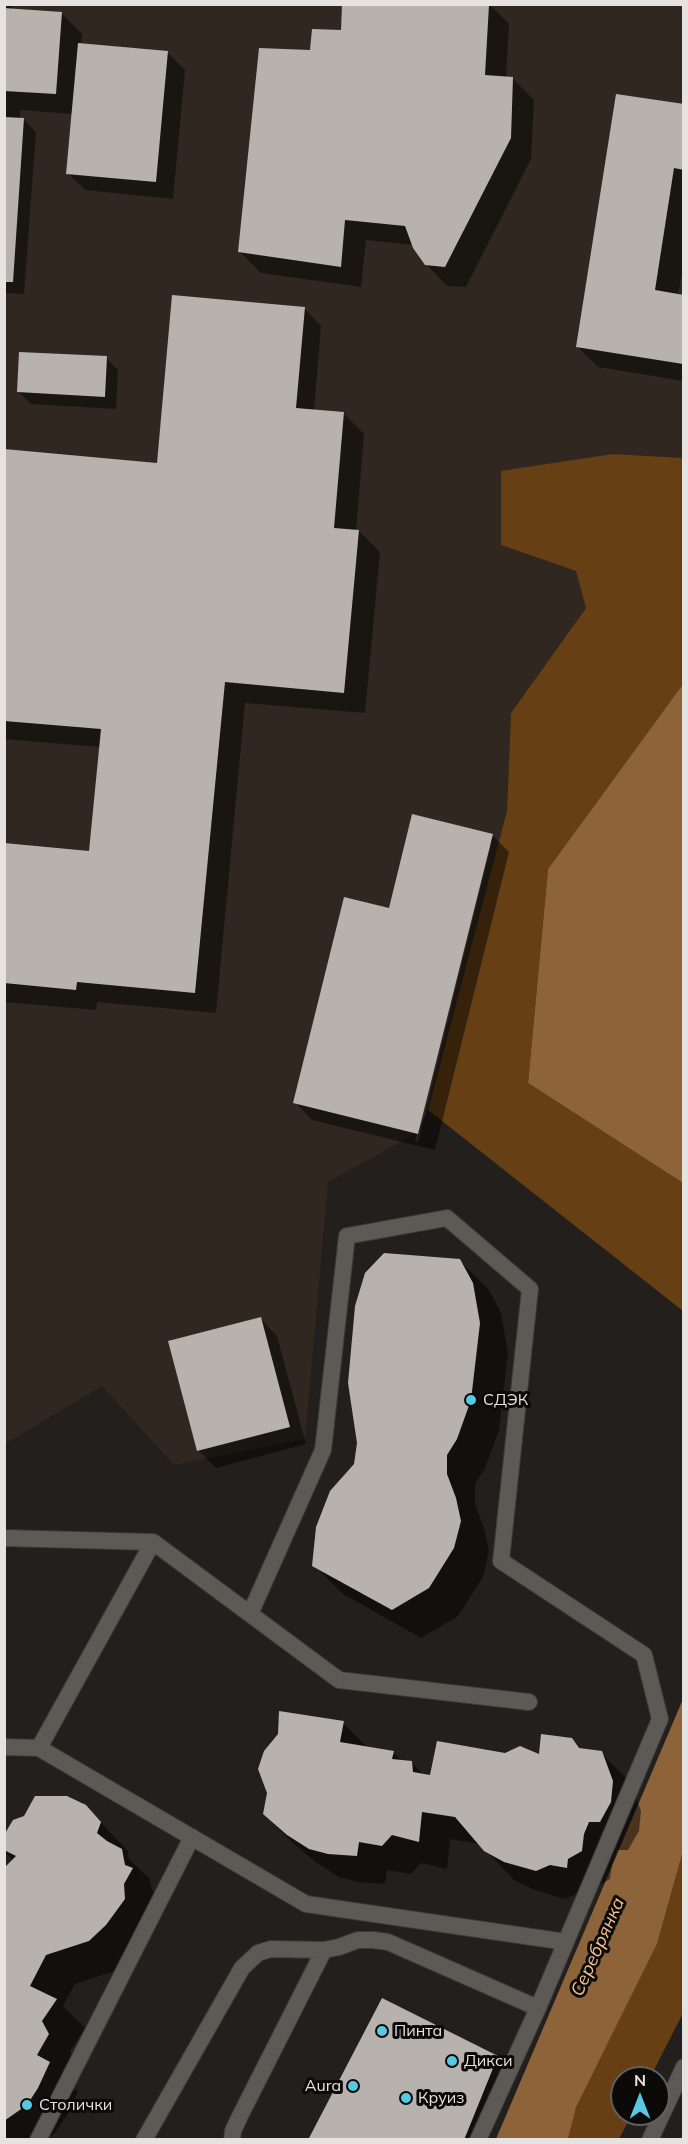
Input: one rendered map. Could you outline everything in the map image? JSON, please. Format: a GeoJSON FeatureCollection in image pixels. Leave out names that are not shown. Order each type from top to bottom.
{"type":"FeatureCollection","features":[{"type":"Feature","properties":{"kind":"street"},"geometry":{"type":"LineString","coordinates":[[250,1614],[323,1450],[347,1236],[447,1218],[530,1289],[501,1561],[644,1654],[660,1719],[538,2008],[478,2139]]}},
{"type":"Feature","properties":{"kind":"street"},"geometry":{"type":"LineString","coordinates":[[4,1539],[153,1542],[339,1680],[529,1702]]}},
{"type":"Feature","properties":{"kind":"street"},"geometry":{"type":"LineString","coordinates":[[39,1748],[153,1542]]}},
{"type":"Feature","properties":{"kind":"street"},"geometry":{"type":"LineString","coordinates":[[4,1747],[39,1748],[306,1904],[566,1942]]}},
{"type":"Feature","properties":{"kind":"street"},"geometry":{"type":"LineString","coordinates":[[38,2139],[192,1837]]}},
{"type":"Feature","properties":{"kind":"street"},"geometry":{"type":"LineString","coordinates":[[144,2139],[242,1968],[250,1958],[258,1953],[271,1949],[324,1950],[358,1940],[388,1942],[538,2008]]}},
{"type":"Feature","properties":{"kind":"street"},"geometry":{"type":"LineString","coordinates":[[232,2139],[240,2116],[324,1950]]}},
{"type":"Feature","properties":{"kind":"street"},"geometry":{"type":"LineString","coordinates":[[650,2139],[684,2067]]}},
{"type":"Feature","properties":{"kind":"shaded area"},"geometry":{"type":"Polygon","coordinates":[[[4,5],[683,5],[683,458],[613,454],[501,545],[576,571],[586,608],[511,713],[507,811],[428,1110],[417,1133],[328,1182],[305,1439],[174,1465],[102,1386],[5,1444],[4,5]]]}},
{"type":"Feature","properties":{"kind":"shaded area"},"geometry":{"type":"Polygon","coordinates":[[[613,454],[683,458],[683,684],[548,869],[528,1083],[683,1183],[683,1311],[428,1110],[507,811],[511,713],[586,608],[576,571],[501,545],[501,471],[613,454]]]}},
{"type":"Feature","properties":{"kind":"shaded area"},"geometry":{"type":"Polygon","coordinates":[[[683,1851],[683,2013],[656,2066],[610,2066],[610,2126],[626,2126],[619,2139],[568,2140],[575,2107],[657,1944],[683,1851]]]}},
{"type":"Feature","properties":{"kind":"water"},"geometry":{"type":"Polygon","coordinates":[[[683,684],[684,1183],[528,1083],[548,869],[683,684]]]}},
{"type":"Feature","properties":{"kind":"water","name":"Серебрянка"},"geometry":{"type":"Polygon","coordinates":[[[683,1699],[683,1851],[657,1944],[576,2107],[568,2139],[496,2139],[683,1699]]]}},
{"type":"Feature","properties":{"kind":"building"},"geometry":{"type":"Polygon","coordinates":[[[342,5],[489,5],[485,75],[513,77],[511,138],[445,267],[425,265],[413,248],[405,226],[345,220],[341,267],[238,252],[259,48],[310,50],[312,29],[341,30],[342,5]]]}},
{"type":"Feature","properties":{"kind":"building"},"geometry":{"type":"Polygon","coordinates":[[[4,8],[62,12],[56,94],[4,91],[4,8]]]}},
{"type":"Feature","properties":{"kind":"building"},"geometry":{"type":"Polygon","coordinates":[[[78,43],[168,51],[156,182],[66,174],[78,43]]]}},
{"type":"Feature","properties":{"kind":"building"},"geometry":{"type":"Polygon","coordinates":[[[616,94],[684,104],[684,170],[674,168],[655,290],[684,295],[683,364],[576,347],[616,94]]]}},
{"type":"Feature","properties":{"kind":"building"},"geometry":{"type":"Polygon","coordinates":[[[4,117],[24,118],[13,282],[4,282],[4,117]]]}},
{"type":"Feature","properties":{"kind":"building"},"geometry":{"type":"Polygon","coordinates":[[[172,295],[305,307],[296,408],[344,412],[334,528],[359,530],[344,693],[225,682],[195,993],[77,982],[76,990],[4,983],[4,843],[89,851],[101,729],[4,721],[4,449],[157,463],[172,295]]]}},
{"type":"Feature","properties":{"kind":"building"},"geometry":{"type":"Polygon","coordinates":[[[19,352],[107,356],[105,397],[17,392],[19,352]]]}},
{"type":"Feature","properties":{"kind":"building"},"geometry":{"type":"Polygon","coordinates":[[[412,814],[493,834],[418,1134],[293,1103],[344,897],[389,908],[412,814]]]}},
{"type":"Feature","properties":{"kind":"building"},"geometry":{"type":"Polygon","coordinates":[[[384,1253],[460,1259],[473,1283],[480,1323],[471,1400],[457,1439],[447,1455],[447,1474],[461,1521],[454,1548],[429,1588],[392,1610],[312,1566],[316,1527],[330,1491],[354,1464],[357,1443],[348,1383],[355,1306],[365,1273],[384,1253]]]}},
{"type":"Feature","properties":{"kind":"building"},"geometry":{"type":"Polygon","coordinates":[[[261,1317],[290,1427],[197,1451],[168,1341],[261,1317]]]}},
{"type":"Feature","properties":{"kind":"building"},"geometry":{"type":"Polygon","coordinates":[[[279,1711],[344,1721],[340,1742],[394,1751],[392,1759],[412,1761],[413,1772],[430,1775],[437,1741],[505,1753],[520,1746],[539,1754],[541,1734],[572,1738],[579,1748],[602,1751],[613,1781],[611,1802],[600,1822],[589,1822],[584,1834],[582,1851],[568,1859],[567,1868],[550,1865],[536,1871],[504,1862],[484,1851],[455,1817],[422,1812],[419,1842],[392,1835],[382,1846],[359,1842],[357,1856],[328,1854],[309,1849],[287,1835],[263,1814],[267,1793],[258,1769],[264,1751],[278,1734],[279,1711]]]}},
{"type":"Feature","properties":{"kind":"building"},"geometry":{"type":"Polygon","coordinates":[[[35,1796],[67,1796],[86,1805],[101,1822],[97,1833],[122,1849],[125,1865],[133,1868],[124,1884],[125,1899],[106,1925],[89,1941],[46,1955],[30,1986],[57,1999],[42,2021],[49,2034],[37,2055],[50,2062],[27,2105],[4,2121],[4,1868],[16,1856],[4,1850],[4,1835],[13,1820],[24,1816],[35,1796]]]}},
{"type":"Feature","properties":{"kind":"building","name":"Круиз"},"geometry":{"type":"Polygon","coordinates":[[[382,1998],[498,2056],[464,2140],[308,2140],[382,1998]]]}},
{"type":"Feature","properties":{"kind":"place","name":"СДЭК"},"geometry":{"type":"Point","coordinates":[471,1400]}},
{"type":"Feature","properties":{"kind":"place","name":"Пинта"},"geometry":{"type":"Point","coordinates":[382,2031]}},
{"type":"Feature","properties":{"kind":"place","name":"Дикси"},"geometry":{"type":"Point","coordinates":[452,2061]}},
{"type":"Feature","properties":{"kind":"place","name":"Aura"},"geometry":{"type":"Point","coordinates":[353,2086]}},
{"type":"Feature","properties":{"kind":"place","name":"Круиз"},"geometry":{"type":"Point","coordinates":[406,2098]}},
{"type":"Feature","properties":{"kind":"place","name":"Столички"},"geometry":{"type":"Point","coordinates":[27,2105]}}]}
